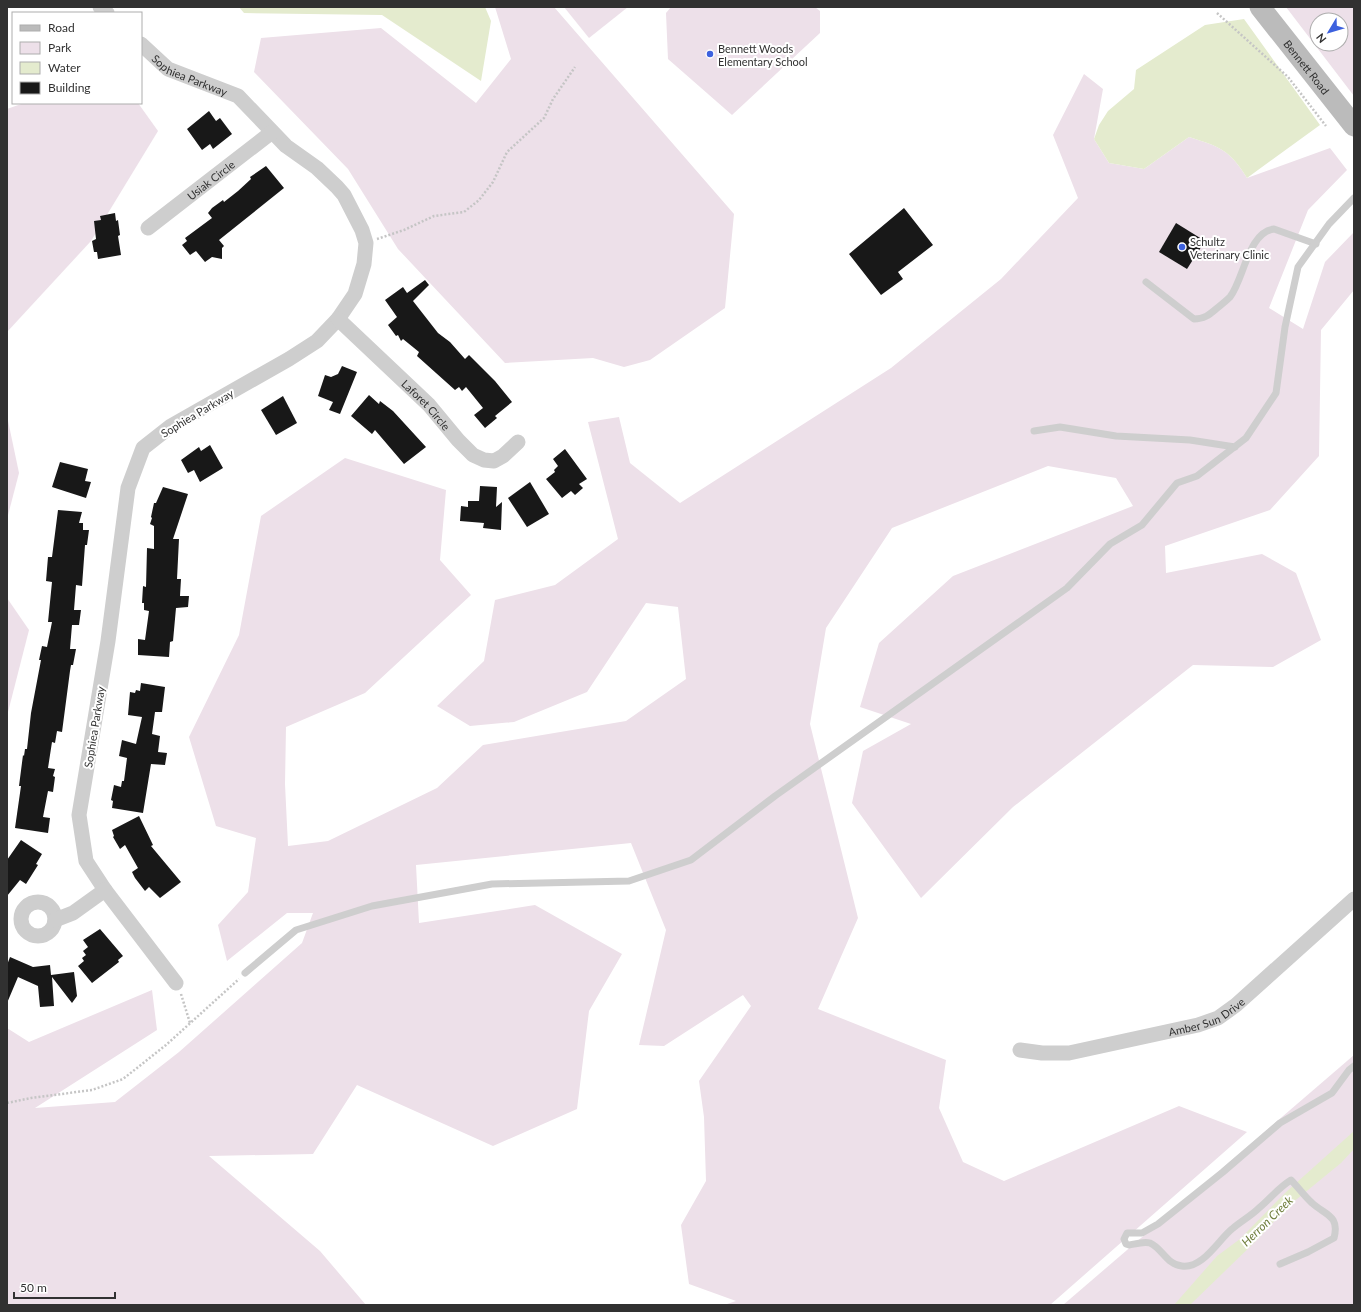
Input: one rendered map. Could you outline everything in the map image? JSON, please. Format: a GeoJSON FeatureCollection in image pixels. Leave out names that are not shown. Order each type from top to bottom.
{"type":"FeatureCollection","features":[{"type":"Feature","properties":{"kind":"street","name":"Bennett Road"},"geometry":{"type":"LineString","coordinates":[[1260,7],[1354,126]]}},
{"type":"Feature","properties":{"kind":"street","name":"Sophiea Parkway"},"geometry":{"type":"LineString","coordinates":[[142,45],[168,69],[238,96],[286,146],[318,168],[344,195],[362,230],[366,243],[364,264],[355,294],[338,319],[317,341],[289,359],[171,426],[143,448],[128,488],[108,641],[79,815],[86,862],[176,983]]}},
{"type":"Feature","properties":{"kind":"street","name":"Usiak Circle"},"geometry":{"type":"LineString","coordinates":[[148,228],[272,132]]}},
{"type":"Feature","properties":{"kind":"street","name":"Laforet Circle"},"geometry":{"type":"LineString","coordinates":[[338,319],[429,405],[458,440],[473,455],[484,460],[494,461],[504,456],[518,442]]}},
{"type":"Feature","properties":{"kind":"street"},"geometry":{"type":"LineString","coordinates":[[55,920],[73,913],[106,890]]}},
{"type":"Feature","properties":{"kind":"street","name":"Amber Sun Drive"},"geometry":{"type":"LineString","coordinates":[[1020,1050],[1042,1053],[1069,1053],[1198,1025],[1218,1018],[1236,1005],[1354,899]]}},
{"type":"Feature","properties":{"kind":"lane"},"geometry":{"type":"LineString","coordinates":[[245,973],[296,930],[372,906],[492,884],[629,881],[691,860],[775,796],[1067,588],[1110,544],[1142,525],[1177,483],[1197,476],[1246,438],[1276,393],[1285,327],[1298,267],[1329,224],[1354,198]]}},
{"type":"Feature","properties":{"kind":"lane"},"geometry":{"type":"LineString","coordinates":[[1146,282],[1194,319],[1202,319],[1210,314],[1230,296],[1253,247],[1262,234],[1268,230],[1274,229],[1316,244]]}},
{"type":"Feature","properties":{"kind":"lane"},"geometry":{"type":"LineString","coordinates":[[1034,431],[1060,427],[1116,436],[1190,440],[1234,447]]}},
{"type":"Feature","properties":{"kind":"lane"},"geometry":{"type":"LineString","coordinates":[[1280,1264],[1308,1252],[1334,1238],[1336,1225],[1329,1215],[1308,1199],[1291,1180],[1284,1184],[1260,1208],[1230,1230],[1215,1248],[1199,1262],[1192,1265],[1182,1266],[1170,1261],[1154,1246],[1148,1243],[1129,1245],[1125,1242],[1125,1236],[1127,1234],[1142,1233],[1158,1224],[1223,1172],[1280,1123],[1332,1093],[1349,1070],[1354,1066]]}},
{"type":"Feature","properties":{"kind":"path"},"geometry":{"type":"LineString","coordinates":[[1217,13],[1288,77],[1326,126]]}},
{"type":"Feature","properties":{"kind":"path"},"geometry":{"type":"LineString","coordinates":[[366,243],[404,230],[434,216],[464,212],[479,200],[493,182],[507,152],[544,118],[547,109],[575,67]]}},
{"type":"Feature","properties":{"kind":"path"},"geometry":{"type":"LineString","coordinates":[[7,1103],[92,1090],[123,1079],[190,1023],[245,973]]}},
{"type":"Feature","properties":{"kind":"path"},"geometry":{"type":"LineString","coordinates":[[176,983],[184,999],[190,1023]]}},
{"type":"Feature","properties":{"kind":"green space"},"geometry":{"type":"Polygon","coordinates":[[[495,7],[554,7],[734,214],[725,308],[650,360],[624,367],[593,358],[505,363],[398,249],[348,169],[254,72],[261,38],[381,28],[476,103],[511,59],[495,7]]]}},
{"type":"Feature","properties":{"kind":"green space"},"geometry":{"type":"Polygon","coordinates":[[[564,7],[628,7],[589,38],[564,7]]]}},
{"type":"Feature","properties":{"kind":"green space"},"geometry":{"type":"Polygon","coordinates":[[[671,7],[815,7],[820,11],[820,33],[732,115],[668,59],[666,13],[671,7]]]}},
{"type":"Feature","properties":{"kind":"green space"},"geometry":{"type":"Polygon","coordinates":[[[1286,7],[1354,7],[1354,96],[1320,52],[1349,52],[1349,12],[1309,12],[1309,37],[1286,7]]]}},
{"type":"Feature","properties":{"kind":"green space"},"geometry":{"type":"Polygon","coordinates":[[[1084,74],[1103,89],[1094,139],[1109,163],[1144,169],[1189,137],[1223,150],[1241,168],[1247,178],[1330,148],[1347,170],[1308,210],[1269,308],[1303,329],[1325,262],[1354,232],[1354,290],[1321,330],[1319,456],[1270,510],[1165,546],[1166,573],[1262,554],[1296,573],[1321,640],[1273,667],[1193,665],[1013,807],[921,898],[852,803],[863,751],[911,724],[860,707],[879,643],[953,576],[1133,506],[1116,478],[1048,466],[892,528],[826,628],[810,724],[858,918],[818,1009],[946,1060],[939,1108],[963,1162],[1004,1181],[1179,1106],[1247,1132],[1050,1305],[724,1305],[736,1301],[689,1284],[681,1225],[706,1181],[704,1117],[699,1081],[751,1006],[743,995],[664,1046],[639,1045],[666,930],[631,843],[416,865],[419,923],[535,905],[622,954],[589,1011],[577,1109],[493,1146],[357,1085],[313,1154],[209,1156],[320,1251],[366,1305],[7,1305],[7,1028],[29,1042],[152,990],[157,1030],[35,1108],[115,1102],[179,1052],[302,943],[313,913],[287,913],[227,961],[218,925],[248,892],[256,838],[216,826],[189,737],[239,635],[261,516],[345,458],[446,490],[440,560],[471,595],[365,693],[286,727],[285,784],[288,846],[328,841],[437,788],[483,745],[626,721],[686,679],[678,607],[646,603],[587,692],[514,722],[470,726],[437,706],[484,661],[495,600],[555,585],[618,539],[588,422],[619,417],[630,463],[680,503],[891,368],[1001,279],[1078,198],[1053,135],[1084,74]]]}},
{"type":"Feature","properties":{"kind":"green space"},"geometry":{"type":"Polygon","coordinates":[[[21,104],[139,104],[158,131],[91,241],[7,332],[7,109],[21,104]]]}},
{"type":"Feature","properties":{"kind":"green space"},"geometry":{"type":"Polygon","coordinates":[[[7,416],[19,473],[7,519],[7,416]]]}},
{"type":"Feature","properties":{"kind":"green space"},"geometry":{"type":"Polygon","coordinates":[[[7,598],[29,630],[7,716],[7,598]]]}},
{"type":"Feature","properties":{"kind":"green space"},"geometry":{"type":"Polygon","coordinates":[[[1354,1055],[1354,1305],[1063,1305],[1354,1055]]]}},
{"type":"Feature","properties":{"kind":"water"},"geometry":{"type":"Polygon","coordinates":[[[239,7],[485,7],[491,21],[481,81],[382,15],[244,13],[239,7]]]}},
{"type":"Feature","properties":{"kind":"water"},"geometry":{"type":"Polygon","coordinates":[[[1244,19],[1320,125],[1247,178],[1235,161],[1223,150],[1189,137],[1144,169],[1109,163],[1094,139],[1099,125],[1108,111],[1134,89],[1136,70],[1205,25],[1244,19]]]}},
{"type":"Feature","properties":{"kind":"water","name":"Herron Creek"},"geometry":{"type":"Polygon","coordinates":[[[1354,1131],[1354,1149],[1341,1163],[1286,1208],[1257,1240],[1190,1305],[1174,1305],[1217,1256],[1240,1239],[1285,1193],[1354,1131]]]}},
{"type":"Feature","properties":{"kind":"building"},"geometry":{"type":"Polygon","coordinates":[[[209,111],[216,121],[220,118],[232,134],[213,149],[210,144],[202,150],[187,129],[209,111]]]}},
{"type":"Feature","properties":{"kind":"building"},"geometry":{"type":"Polygon","coordinates":[[[266,166],[284,188],[219,240],[224,246],[222,248],[222,259],[212,257],[205,262],[196,251],[190,255],[182,245],[187,241],[185,238],[212,218],[208,213],[212,208],[223,200],[224,202],[251,179],[250,177],[266,166]]]}},
{"type":"Feature","properties":{"kind":"building"},"geometry":{"type":"Polygon","coordinates":[[[904,208],[933,245],[898,272],[903,279],[881,295],[849,254],[904,208]]]}},
{"type":"Feature","properties":{"kind":"building"},"geometry":{"type":"Polygon","coordinates":[[[115,213],[116,221],[118,220],[120,235],[118,236],[121,255],[98,259],[97,252],[94,252],[92,241],[96,239],[94,221],[101,220],[100,216],[115,213]]]}},
{"type":"Feature","properties":{"kind":"building","name":"Schultz Veterinary Clinic"},"geometry":{"type":"Polygon","coordinates":[[[1176,223],[1205,241],[1187,269],[1159,252],[1176,223]]]}},
{"type":"Feature","properties":{"kind":"building"},"geometry":{"type":"Polygon","coordinates":[[[425,280],[429,285],[413,301],[438,333],[450,342],[465,359],[469,355],[495,381],[512,402],[495,416],[497,418],[485,428],[474,415],[483,408],[466,387],[462,391],[459,387],[455,390],[417,356],[419,352],[403,339],[401,341],[398,335],[396,336],[388,325],[397,317],[385,300],[403,287],[407,293],[425,280]]]}},
{"type":"Feature","properties":{"kind":"building"},"geometry":{"type":"Polygon","coordinates":[[[342,366],[357,372],[340,414],[329,410],[333,402],[318,396],[325,375],[331,377],[338,374],[342,366]]]}},
{"type":"Feature","properties":{"kind":"building"},"geometry":{"type":"Polygon","coordinates":[[[369,395],[379,404],[380,401],[393,411],[426,447],[404,464],[375,430],[372,434],[351,416],[369,395]]]}},
{"type":"Feature","properties":{"kind":"building"},"geometry":{"type":"Polygon","coordinates":[[[283,396],[297,423],[276,435],[261,410],[283,396]]]}},
{"type":"Feature","properties":{"kind":"building"},"geometry":{"type":"Polygon","coordinates":[[[210,445],[223,468],[200,482],[194,470],[188,473],[181,460],[199,447],[201,451],[210,445]]]}},
{"type":"Feature","properties":{"kind":"building"},"geometry":{"type":"Polygon","coordinates":[[[565,449],[587,479],[579,484],[583,488],[575,495],[571,491],[562,498],[546,479],[555,472],[554,470],[558,466],[553,459],[565,449]]]}},
{"type":"Feature","properties":{"kind":"building"},"geometry":{"type":"Polygon","coordinates":[[[60,462],[88,469],[85,481],[91,482],[86,498],[52,487],[60,462]]]}},
{"type":"Feature","properties":{"kind":"building"},"geometry":{"type":"Polygon","coordinates":[[[530,482],[549,514],[527,527],[508,498],[530,482]]]}},
{"type":"Feature","properties":{"kind":"building"},"geometry":{"type":"Polygon","coordinates":[[[480,486],[497,487],[496,507],[502,502],[501,530],[483,528],[484,523],[460,521],[461,506],[468,507],[468,501],[479,501],[480,486]]]}},
{"type":"Feature","properties":{"kind":"building"},"geometry":{"type":"Polygon","coordinates":[[[163,487],[188,494],[173,539],[179,539],[177,579],[181,579],[180,596],[189,596],[188,607],[176,608],[173,641],[170,642],[169,657],[138,655],[138,639],[145,640],[149,611],[144,610],[144,603],[142,603],[143,586],[146,587],[147,548],[154,549],[154,526],[150,524],[151,517],[154,503],[156,503],[163,487]]]}},
{"type":"Feature","properties":{"kind":"building"},"geometry":{"type":"Polygon","coordinates":[[[58,510],[82,512],[79,523],[83,523],[83,530],[89,530],[87,545],[85,545],[82,586],[76,585],[74,610],[81,610],[79,625],[72,625],[70,649],[76,649],[73,665],[71,665],[62,732],[57,731],[55,743],[52,742],[48,768],[55,769],[53,776],[55,777],[53,792],[48,791],[43,817],[50,818],[48,833],[15,828],[21,786],[19,786],[23,755],[24,756],[25,749],[27,749],[31,713],[41,660],[39,660],[42,646],[47,647],[52,622],[48,622],[52,582],[46,581],[48,557],[52,557],[58,510]]]}},
{"type":"Feature","properties":{"kind":"building"},"geometry":{"type":"Polygon","coordinates":[[[141,683],[165,687],[162,712],[155,712],[152,734],[160,736],[158,752],[167,753],[165,765],[151,764],[143,813],[112,808],[113,801],[111,800],[114,785],[121,787],[122,781],[124,781],[127,758],[119,756],[122,740],[136,744],[142,717],[128,715],[130,692],[135,693],[136,690],[140,691],[141,683]]]}},
{"type":"Feature","properties":{"kind":"building"},"geometry":{"type":"Polygon","coordinates":[[[139,816],[153,845],[151,846],[181,882],[160,898],[149,887],[145,891],[132,872],[138,868],[125,845],[120,849],[113,837],[112,830],[139,816]]]}},
{"type":"Feature","properties":{"kind":"building"},"geometry":{"type":"Polygon","coordinates":[[[21,840],[42,854],[36,864],[38,865],[26,884],[20,880],[7,896],[7,860],[21,840]]]}},
{"type":"Feature","properties":{"kind":"building"},"geometry":{"type":"Polygon","coordinates":[[[100,929],[123,956],[118,960],[119,962],[92,983],[78,966],[84,961],[82,958],[86,955],[83,951],[88,947],[83,940],[100,929]]]}},
{"type":"Feature","properties":{"kind":"building"},"geometry":{"type":"Polygon","coordinates":[[[10,957],[33,967],[50,965],[51,975],[74,972],[77,996],[72,1003],[52,977],[54,1006],[40,1007],[38,986],[18,977],[7,1003],[7,965],[10,957]]]}},
{"type":"Feature","properties":{"kind":"place","name":"Bennett Woods Elementary School"},"geometry":{"type":"Point","coordinates":[710,54]}},
{"type":"Feature","properties":{"kind":"place","name":"Schultz Veterinary Clinic"},"geometry":{"type":"Point","coordinates":[1182,247]}}]}
